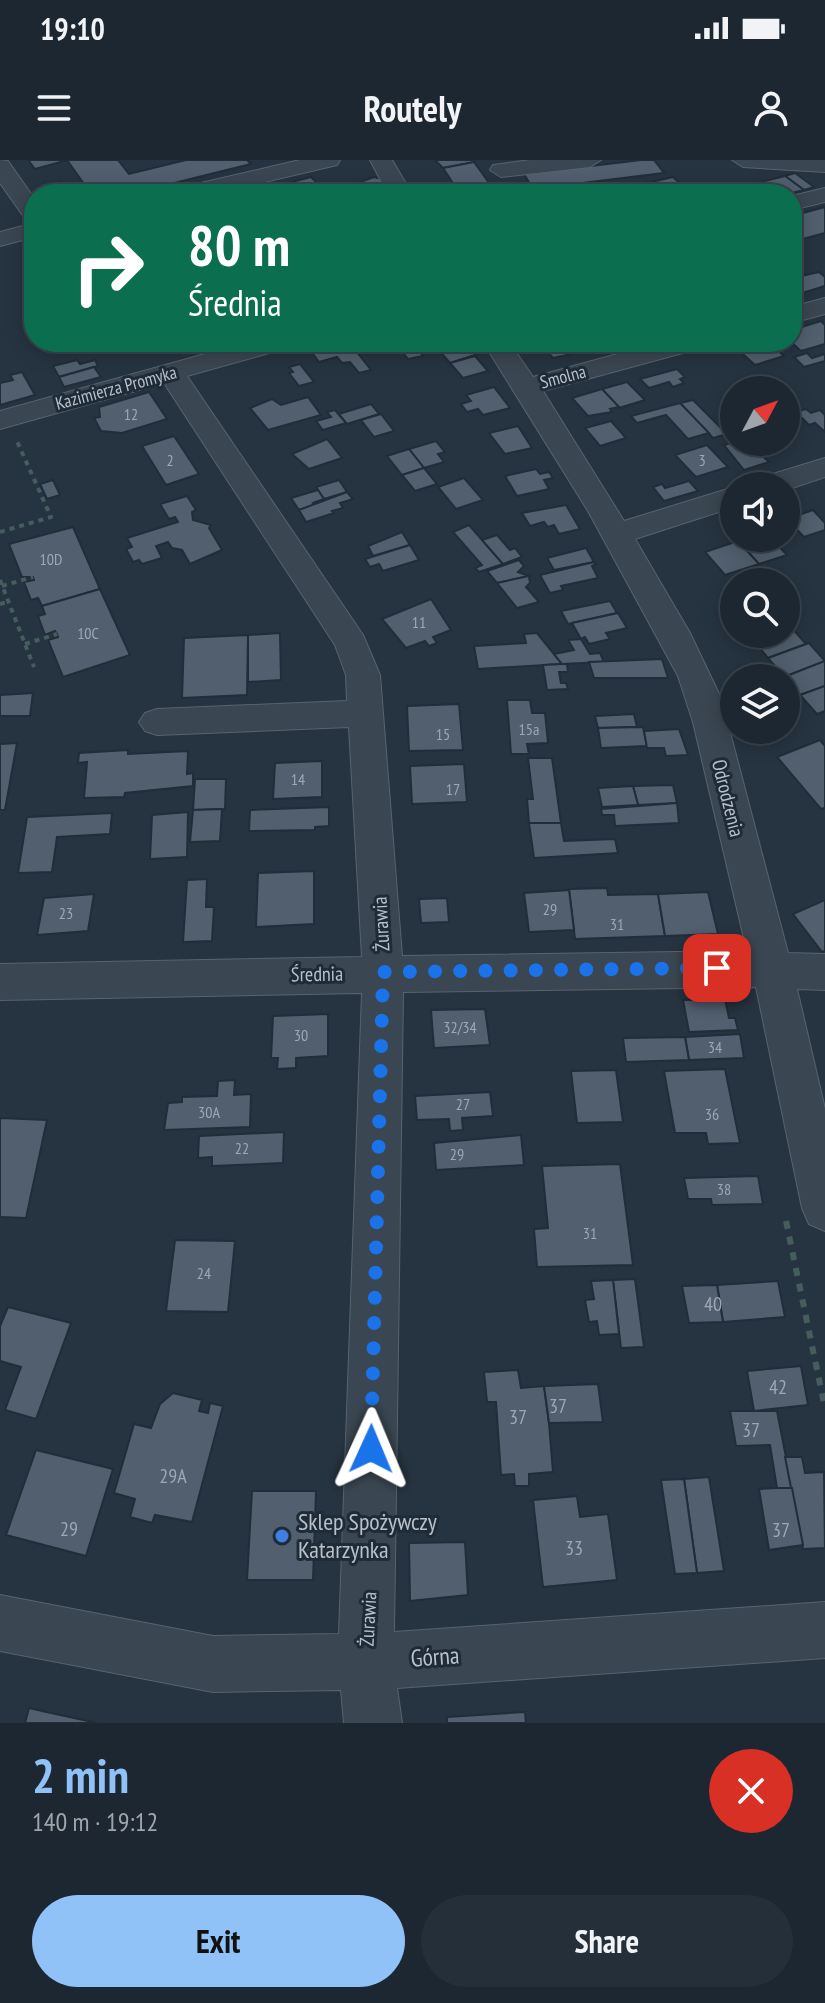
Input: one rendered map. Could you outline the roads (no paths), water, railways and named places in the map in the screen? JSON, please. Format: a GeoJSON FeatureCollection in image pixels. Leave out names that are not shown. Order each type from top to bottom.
{"type":"FeatureCollection","features":[{"type":"Feature","properties":{"kind":"street"},"geometry":{"type":"LineString","coordinates":[[226,184],[329,160]]}},
{"type":"Feature","properties":{"kind":"street"},"geometry":{"type":"LineString","coordinates":[[381,160],[394,184]]}},
{"type":"Feature","properties":{"kind":"street"},"geometry":{"type":"LineString","coordinates":[[498,165],[590,160]]}},
{"type":"Feature","properties":{"kind":"street"},"geometry":{"type":"LineString","coordinates":[[743,160],[825,165]]}},
{"type":"Feature","properties":{"kind":"street"},"geometry":{"type":"LineString","coordinates":[[498,165],[511,184]]}},
{"type":"Feature","properties":{"kind":"street"},"geometry":{"type":"LineString","coordinates":[[0,166],[24,201]]}},
{"type":"Feature","properties":{"kind":"street"},"geometry":{"type":"LineString","coordinates":[[802,201],[825,195]]}},
{"type":"Feature","properties":{"kind":"street"},"geometry":{"type":"LineString","coordinates":[[0,239],[24,233]]}},
{"type":"Feature","properties":{"kind":"street"},"geometry":{"type":"LineString","coordinates":[[802,312],[825,306]]}},
{"type":"Feature","properties":{"kind":"street","name":"Kazimierza Promyka"},"geometry":{"type":"LineString","coordinates":[[3,419],[243,352]]}},
{"type":"Feature","properties":{"kind":"street","name":"Odrodzenia"},"geometry":{"type":"LineString","coordinates":[[503,352],[617,534],[694,669],[709,708],[715,746],[773,973],[813,1195]]}},
{"type":"Feature","properties":{"kind":"street","name":"Smolna"},"geometry":{"type":"LineString","coordinates":[[527,387],[655,352]]}},
{"type":"Feature","properties":{"kind":"street","name":"Żurawia"},"geometry":{"type":"LineString","coordinates":[[171,373],[351,643],[363,675],[368,713],[383,972],[366,1662],[373,1723]]}},
{"type":"Feature","properties":{"kind":"street"},"geometry":{"type":"LineString","coordinates":[[800,475],[825,467]]}},
{"type":"Feature","properties":{"kind":"street"},"geometry":{"type":"LineString","coordinates":[[617,534],[720,501]]}},
{"type":"Feature","properties":{"kind":"street"},"geometry":{"type":"LineString","coordinates":[[157,722],[368,713]]}},
{"type":"Feature","properties":{"kind":"street","name":"Średnia"},"geometry":{"type":"LineString","coordinates":[[0,982],[383,972],[717,968],[773,973],[825,972]]}},
{"type":"Feature","properties":{"kind":"street","name":"Górna"},"geometry":{"type":"LineString","coordinates":[[0,1623],[213,1664],[366,1662],[825,1630]]}},
{"type":"Feature","properties":{"kind":"place","name":"Sklep Spożywczy Katarzynka"},"geometry":{"type":"Point","coordinates":[282,1536]}}]}
